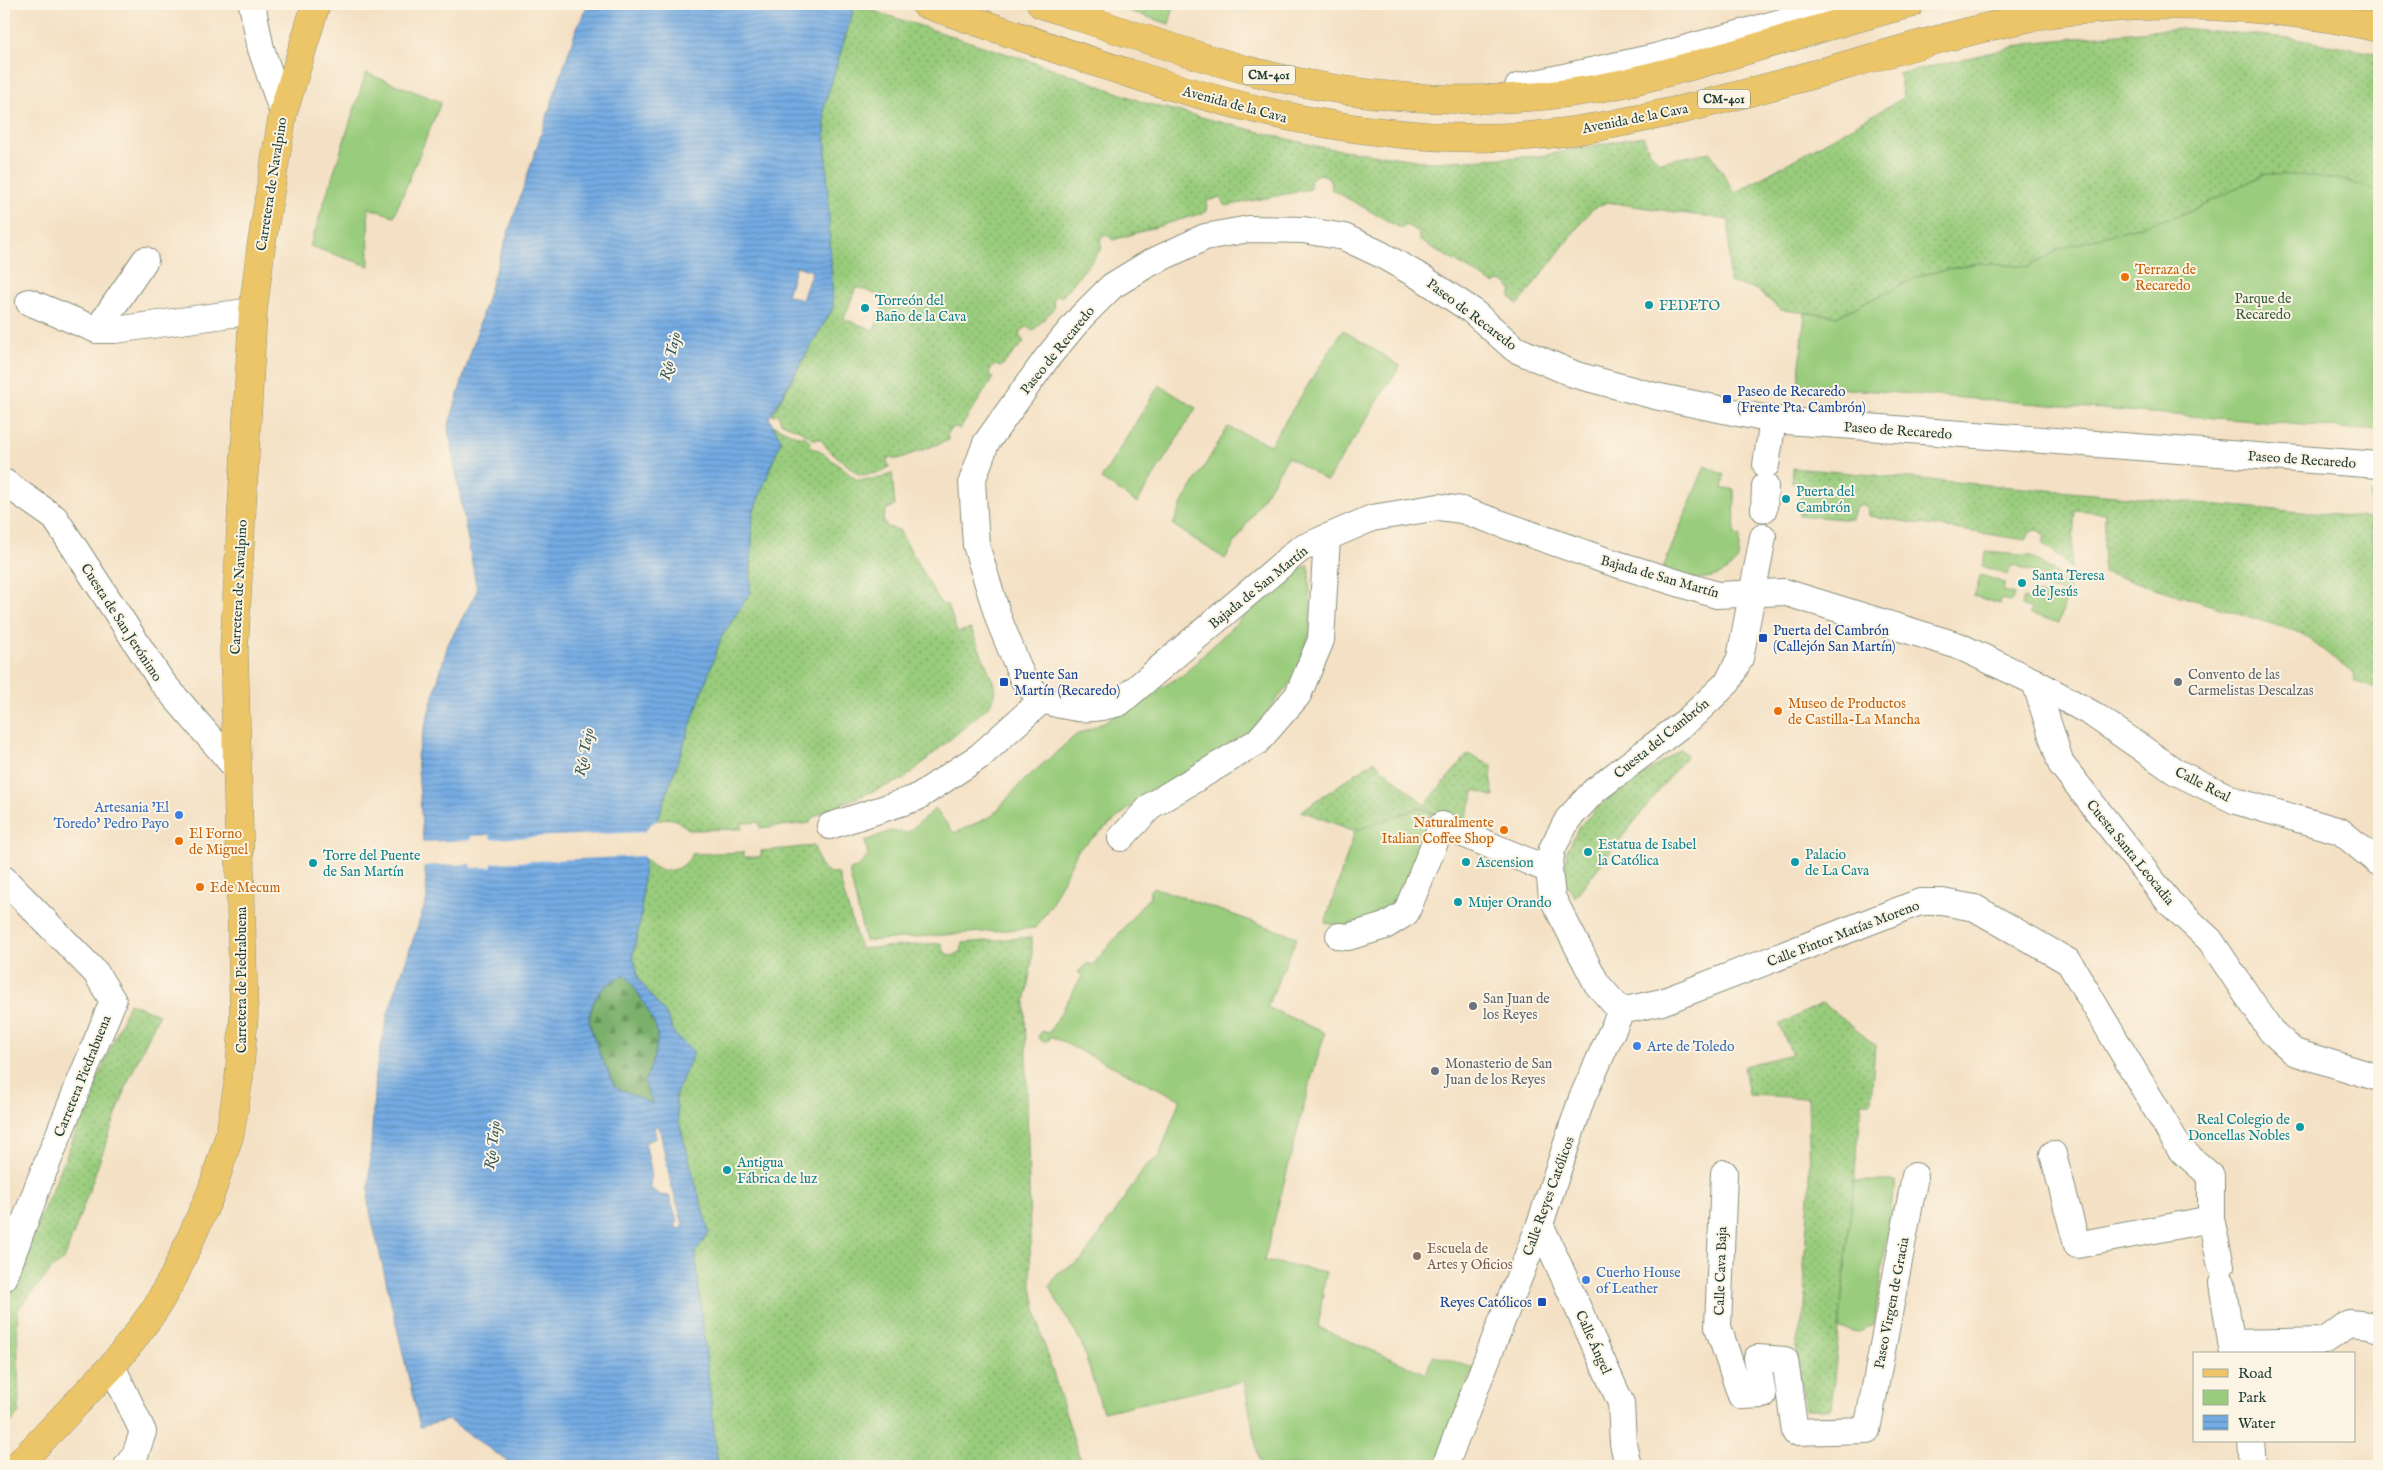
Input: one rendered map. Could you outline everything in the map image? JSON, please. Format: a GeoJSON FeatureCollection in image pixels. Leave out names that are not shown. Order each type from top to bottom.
{"type":"FeatureCollection","features":[{"type":"Feature","properties":{"kind":"main road"},"geometry":{"type":"LineString","coordinates":[[298,59],[303,4]]}},
{"type":"Feature","properties":{"kind":"main road"},"geometry":{"type":"LineString","coordinates":[[298,59],[316,4]]}},
{"type":"Feature","properties":{"kind":"main road","name":"Avenida de la Cava"},"geometry":{"type":"LineString","coordinates":[[925,4],[1167,86],[1288,118],[1388,134],[1475,138],[1531,135],[1604,127],[1743,95],[1914,45],[2041,15],[2109,7],[2179,4],[2281,10],[2379,28]]}},
{"type":"Feature","properties":{"kind":"main road","name":"CM-401"},"geometry":{"type":"LineString","coordinates":[[1041,4],[1207,58],[1297,81],[1352,91],[1464,98],[1528,97],[1619,84],[1751,50],[1846,20],[1910,4]]}},
{"type":"Feature","properties":{"kind":"main road","name":"Carretera de Navalpino"},"geometry":{"type":"LineString","coordinates":[[240,863],[234,650],[253,310],[261,247],[283,113],[298,59]]}},
{"type":"Feature","properties":{"kind":"main road","name":"Carretera de Piedrabuena"},"geometry":{"type":"LineString","coordinates":[[17,1466],[112,1366],[132,1341],[174,1276],[211,1193],[230,1133],[240,1078],[244,1016],[240,863]]}},
{"type":"Feature","properties":{"kind":"street"},"geometry":{"type":"LineString","coordinates":[[252,4],[261,49],[283,113]]}},
{"type":"Feature","properties":{"kind":"street"},"geometry":{"type":"LineString","coordinates":[[1464,98],[1655,58],[1792,19],[1834,4]]}},
{"type":"Feature","properties":{"kind":"street","name":"Paseo de Recaredo"},"geometry":{"type":"LineString","coordinates":[[1042,700],[1023,678],[999,620],[976,545],[972,481],[986,443],[1047,358],[1082,316],[1112,286],[1148,264],[1205,237],[1249,229],[1303,230],[1344,238],[1380,254],[1424,279],[1471,310],[1516,349],[1576,375],[1655,396],[1773,420],[2379,464]]}},
{"type":"Feature","properties":{"kind":"street"},"geometry":{"type":"LineString","coordinates":[[97,330],[145,260]]}},
{"type":"Feature","properties":{"kind":"street"},"geometry":{"type":"LineString","coordinates":[[29,302],[97,330],[115,330],[253,310]]}},
{"type":"Feature","properties":{"kind":"street"},"geometry":{"type":"LineString","coordinates":[[1765,487],[1773,420]]}},
{"type":"Feature","properties":{"kind":"street","name":"Cuesta de San Jerónimo"},"geometry":{"type":"LineString","coordinates":[[4,482],[55,518],[162,682],[236,768]]}},
{"type":"Feature","properties":{"kind":"street","name":"Bajada de San Martín"},"geometry":{"type":"LineString","coordinates":[[1042,700],[1070,708],[1094,710],[1119,703],[1300,549],[1372,518],[1439,507],[1462,510],[1607,561],[1717,595],[1753,595],[1784,592],[1959,646],[2035,682]]}},
{"type":"Feature","properties":{"kind":"street"},"geometry":{"type":"LineString","coordinates":[[1121,838],[1152,805],[1257,742],[1298,695],[1321,640],[1327,537]]}},
{"type":"Feature","properties":{"kind":"street","name":"Cuesta del Cambrón"},"geometry":{"type":"LineString","coordinates":[[1621,1011],[1597,984],[1552,897],[1549,870],[1552,848],[1568,819],[1594,791],[1689,719],[1728,682],[1740,658],[1763,537]]}},
{"type":"Feature","properties":{"kind":"street","name":"Calle Real"},"geometry":{"type":"LineString","coordinates":[[2035,682],[2094,715],[2176,772],[2236,801],[2340,831],[2379,863]]}},
{"type":"Feature","properties":{"kind":"street","name":"Cuesta Santa Leocadia"},"geometry":{"type":"LineString","coordinates":[[2035,682],[2061,764],[2169,902],[2210,940],[2270,1031],[2294,1052],[2379,1078]]}},
{"type":"Feature","properties":{"kind":"street"},"geometry":{"type":"LineString","coordinates":[[830,826],[916,798],[980,756],[1042,700]]}},
{"type":"Feature","properties":{"kind":"street"},"geometry":{"type":"LineString","coordinates":[[1339,936],[1348,937],[1385,926],[1406,913],[1442,825],[1549,870]]}},
{"type":"Feature","properties":{"kind":"street","name":"Carretera Piedrabuena"},"geometry":{"type":"LineString","coordinates":[[4,879],[96,973],[113,1001],[39,1182],[4,1278]]}},
{"type":"Feature","properties":{"kind":"street","name":"Calle Pintor Matías Moreno"},"geometry":{"type":"LineString","coordinates":[[1621,1011],[1662,1002],[1920,902],[1942,902],[1975,908],[2069,962],[2180,1149],[2211,1176],[2211,1219]]}},
{"type":"Feature","properties":{"kind":"street","name":"Calle Reyes Católicos"},"geometry":{"type":"LineString","coordinates":[[1445,1466],[1540,1224],[1582,1098],[1621,1011]]}},
{"type":"Feature","properties":{"kind":"street"},"geometry":{"type":"LineString","coordinates":[[2054,1154],[2077,1245],[2211,1219],[2222,1275],[2232,1348],[2325,1341],[2349,1323],[2376,1320]]}},
{"type":"Feature","properties":{"kind":"street","name":"Calle Cava Baja"},"geometry":{"type":"LineString","coordinates":[[1724,1173],[1718,1327],[1741,1396],[1763,1395],[1757,1358],[1785,1360],[1795,1432],[1867,1430]]}},
{"type":"Feature","properties":{"kind":"street","name":"Paseo Virgen de Gracia"},"geometry":{"type":"LineString","coordinates":[[1867,1430],[1915,1176]]}},
{"type":"Feature","properties":{"kind":"street","name":"Calle Ángel"},"geometry":{"type":"LineString","coordinates":[[1540,1224],[1621,1403],[1623,1443],[1628,1466]]}},
{"type":"Feature","properties":{"kind":"street"},"geometry":{"type":"LineString","coordinates":[[112,1366],[144,1432],[138,1462]]}},
{"type":"Feature","properties":{"kind":"street"},"geometry":{"type":"LineString","coordinates":[[2251,1442],[2254,1466]]}},
{"type":"Feature","properties":{"kind":"green space"},"geometry":{"type":"Polygon","coordinates":[[[1108,4],[1175,4],[1169,24],[1108,4]]]}},
{"type":"Feature","properties":{"kind":"green space"},"geometry":{"type":"Polygon","coordinates":[[[855,5],[1064,72],[1145,103],[1320,147],[1431,162],[1540,156],[1643,136],[1649,151],[1659,162],[1710,152],[1735,193],[1903,98],[1899,74],[2036,42],[2180,28],[2291,38],[2379,54],[2379,192],[2348,181],[2265,174],[2187,213],[2060,249],[2029,267],[1978,263],[1922,275],[1838,316],[1781,310],[1757,290],[1729,282],[1729,220],[1607,202],[1591,210],[1518,305],[1510,297],[1512,290],[1506,283],[1499,281],[1494,284],[1419,240],[1419,232],[1406,225],[1402,229],[1331,189],[1329,178],[1321,174],[1314,176],[1310,181],[1311,189],[1226,206],[1220,197],[1207,201],[1206,212],[1113,240],[1107,235],[1103,236],[1100,241],[1102,248],[1062,297],[1058,295],[1054,298],[1053,303],[1055,307],[1033,331],[1027,327],[1022,330],[1019,335],[1024,342],[1001,367],[995,365],[991,368],[989,374],[993,378],[960,429],[956,427],[950,429],[947,436],[949,440],[898,459],[890,457],[887,461],[889,467],[880,473],[859,475],[827,448],[821,439],[812,439],[802,431],[781,422],[778,414],[772,415],[833,308],[824,107],[855,5]],[[856,287],[844,319],[874,330],[886,298],[856,287]]]}},
{"type":"Feature","properties":{"kind":"green space"},"geometry":{"type":"Polygon","coordinates":[[[366,73],[441,102],[394,216],[368,208],[369,266],[310,246],[366,73]]]}},
{"type":"Feature","properties":{"kind":"green space","name":"Parque de Recaredo"},"geometry":{"type":"Polygon","coordinates":[[[2265,174],[2316,176],[2348,181],[2379,192],[2379,431],[1798,385],[1805,313],[1838,316],[1922,275],[1978,263],[2029,267],[2060,249],[2187,213],[2265,174]]]}},
{"type":"Feature","properties":{"kind":"green space"},"geometry":{"type":"Polygon","coordinates":[[[1343,330],[1400,366],[1327,481],[1288,457],[1225,559],[1173,525],[1182,503],[1228,427],[1270,445],[1343,330]]]}},
{"type":"Feature","properties":{"kind":"green space"},"geometry":{"type":"Polygon","coordinates":[[[1159,385],[1196,408],[1137,503],[1101,479],[1159,385]]]}},
{"type":"Feature","properties":{"kind":"green space"},"geometry":{"type":"Polygon","coordinates":[[[773,425],[797,436],[805,436],[810,442],[811,448],[819,450],[857,480],[882,478],[892,473],[895,506],[887,509],[883,519],[887,527],[899,530],[941,604],[948,605],[957,632],[971,629],[994,684],[995,692],[990,705],[904,779],[826,810],[812,818],[810,823],[760,828],[759,822],[742,823],[742,829],[690,830],[676,820],[668,818],[657,821],[721,638],[750,593],[753,513],[781,440],[773,425]]]}},
{"type":"Feature","properties":{"kind":"green space"},"geometry":{"type":"Polygon","coordinates":[[[1705,466],[1724,475],[1722,489],[1734,489],[1735,535],[1740,536],[1738,559],[1730,568],[1712,577],[1693,578],[1660,575],[1705,466]]]}},
{"type":"Feature","properties":{"kind":"green space"},"geometry":{"type":"Polygon","coordinates":[[[1793,468],[2370,518],[2373,554],[2379,567],[2379,690],[2353,681],[2355,675],[2301,633],[2103,572],[2105,513],[2075,510],[2071,569],[2061,557],[2043,544],[2045,536],[2038,530],[2030,531],[2026,540],[1869,516],[1868,508],[1862,504],[1856,507],[1852,520],[1799,515],[1801,483],[1792,482],[1793,468]]]}},
{"type":"Feature","properties":{"kind":"green space"},"geometry":{"type":"Polygon","coordinates":[[[2370,493],[2379,494],[2379,567],[2373,554],[2370,493]]]}},
{"type":"Feature","properties":{"kind":"green space"},"geometry":{"type":"Polygon","coordinates":[[[1986,552],[2031,556],[2070,583],[2067,595],[2040,585],[2042,575],[2011,565],[2008,575],[1982,566],[1986,552]]]}},
{"type":"Feature","properties":{"kind":"green space"},"geometry":{"type":"Polygon","coordinates":[[[1309,565],[1311,630],[1295,677],[1252,731],[1133,805],[1078,850],[1051,905],[1035,928],[865,941],[849,870],[857,868],[868,855],[865,841],[890,831],[907,833],[935,809],[954,833],[992,816],[1020,784],[1076,735],[1099,725],[1184,674],[1285,575],[1309,565]]]}},
{"type":"Feature","properties":{"kind":"green space"},"geometry":{"type":"Polygon","coordinates":[[[1981,575],[2005,583],[2003,591],[2014,594],[2011,602],[2002,599],[2000,604],[1974,596],[1981,575]]]}},
{"type":"Feature","properties":{"kind":"green space"},"geometry":{"type":"Polygon","coordinates":[[[2037,593],[2065,602],[2059,623],[2029,613],[2031,608],[2021,606],[2023,598],[2034,601],[2037,593]]]}},
{"type":"Feature","properties":{"kind":"green space"},"geometry":{"type":"Polygon","coordinates":[[[1681,749],[1687,755],[1575,897],[1564,881],[1567,850],[1579,827],[1600,805],[1681,749]]]}},
{"type":"Feature","properties":{"kind":"green space"},"geometry":{"type":"Polygon","coordinates":[[[1468,754],[1492,766],[1491,782],[1494,797],[1475,790],[1463,827],[1419,808],[1355,831],[1301,811],[1374,761],[1425,805],[1468,754]]]}},
{"type":"Feature","properties":{"kind":"green space"},"geometry":{"type":"Polygon","coordinates":[[[1419,808],[1431,812],[1397,908],[1344,926],[1325,923],[1355,831],[1419,808]]]}},
{"type":"Feature","properties":{"kind":"green space"},"geometry":{"type":"Polygon","coordinates":[[[814,846],[820,866],[831,874],[838,873],[860,949],[941,943],[945,953],[953,956],[961,951],[963,943],[1032,937],[1032,961],[1025,1003],[1031,1282],[1041,1334],[1082,1466],[718,1466],[695,1252],[709,1233],[679,1122],[675,1096],[694,1052],[676,1036],[665,1013],[639,980],[633,955],[641,917],[644,856],[654,867],[668,870],[682,866],[692,854],[743,852],[744,857],[761,857],[761,851],[814,846]]]}},
{"type":"Feature","properties":{"kind":"green space"},"geometry":{"type":"Polygon","coordinates":[[[1153,887],[1297,937],[1267,1007],[1325,1033],[1307,1093],[1264,1261],[1326,1272],[1318,1327],[1426,1374],[1433,1355],[1474,1368],[1437,1466],[1364,1466],[1357,1461],[1353,1466],[1260,1466],[1244,1381],[1103,1412],[1081,1342],[1049,1287],[1059,1272],[1082,1260],[1146,1166],[1159,1157],[1180,1099],[1050,1036],[1049,1040],[1043,1042],[1038,1037],[1042,1031],[1049,1033],[1082,976],[1078,972],[1088,963],[1092,966],[1151,895],[1149,892],[1153,887]]]}},
{"type":"Feature","properties":{"kind":"green space"},"geometry":{"type":"Polygon","coordinates":[[[626,975],[639,994],[656,1028],[655,1052],[644,1082],[654,1105],[615,1087],[600,1054],[592,1029],[590,1015],[599,994],[610,983],[626,975]]]}},
{"type":"Feature","properties":{"kind":"green space"},"geometry":{"type":"Polygon","coordinates":[[[129,1003],[159,1014],[129,1079],[64,1260],[52,1269],[17,1310],[19,1413],[4,1432],[4,1297],[53,1188],[129,1003]]]}},
{"type":"Feature","properties":{"kind":"green space"},"geometry":{"type":"Polygon","coordinates":[[[1823,1003],[1875,1045],[1871,1102],[1862,1102],[1831,1409],[1805,1409],[1796,1346],[1806,1303],[1804,1265],[1810,1181],[1808,1098],[1749,1095],[1744,1066],[1792,1054],[1779,1025],[1823,1003]]]}},
{"type":"Feature","properties":{"kind":"green space"},"geometry":{"type":"Polygon","coordinates":[[[1854,1181],[1895,1181],[1874,1325],[1859,1332],[1839,1329],[1854,1181]]]}},
{"type":"Feature","properties":{"kind":"water","name":"Río Tajo"},"geometry":{"type":"Polygon","coordinates":[[[588,4],[855,4],[824,107],[833,308],[769,418],[781,440],[753,513],[750,593],[721,638],[657,821],[646,828],[641,917],[633,955],[639,980],[665,1013],[676,1036],[694,1052],[675,1096],[679,1122],[709,1233],[695,1253],[718,1466],[508,1466],[506,1460],[448,1420],[420,1427],[368,1203],[375,1074],[389,1010],[427,899],[417,755],[448,644],[477,591],[448,428],[494,275],[576,30],[588,4]],[[796,266],[787,295],[802,300],[812,271],[796,266]],[[626,975],[612,981],[597,995],[589,1017],[591,1031],[615,1087],[653,1104],[644,1082],[655,1052],[656,1028],[644,1003],[626,975]],[[659,1126],[654,1127],[656,1138],[645,1142],[651,1170],[650,1188],[660,1195],[669,1196],[678,1222],[675,1225],[678,1229],[684,1227],[671,1184],[659,1126]]]}},
{"type":"Feature","properties":{"kind":"pier"},"geometry":{"type":"Polygon","coordinates":[[[660,819],[646,833],[646,860],[643,856],[492,863],[492,867],[472,868],[471,864],[422,866],[420,842],[471,840],[471,836],[490,835],[491,839],[644,832],[652,823],[660,819]]]}},
{"type":"Feature","properties":{"kind":"place","name":"Terraza de Recaredo"},"geometry":{"type":"Point","coordinates":[2125,277]}},
{"type":"Feature","properties":{"kind":"place","name":"FEDETO"},"geometry":{"type":"Point","coordinates":[1649,305]}},
{"type":"Feature","properties":{"kind":"place","name":"Torreón del Baño de la Cava"},"geometry":{"type":"Point","coordinates":[865,308]}},
{"type":"Feature","properties":{"kind":"place","name":"Paseo de Recaredo (Frente Pta. Cambrón)"},"geometry":{"type":"Point","coordinates":[1727,399]}},
{"type":"Feature","properties":{"kind":"place","name":"Puerta del Cambrón"},"geometry":{"type":"Point","coordinates":[1786,499]}},
{"type":"Feature","properties":{"kind":"place","name":"Santa Teresa de Jesús"},"geometry":{"type":"Point","coordinates":[2022,583]}},
{"type":"Feature","properties":{"kind":"place","name":"Puerta del Cambrón (Callejón San Martín)"},"geometry":{"type":"Point","coordinates":[1763,638]}},
{"type":"Feature","properties":{"kind":"place","name":"Puente San Martín (Recaredo)"},"geometry":{"type":"Point","coordinates":[1004,682]}},
{"type":"Feature","properties":{"kind":"place","name":"Convento de las Carmelistas Descalzas"},"geometry":{"type":"Point","coordinates":[2178,682]}},
{"type":"Feature","properties":{"kind":"place","name":"Museo de Productos de Castilla-La Mancha"},"geometry":{"type":"Point","coordinates":[1778,711]}},
{"type":"Feature","properties":{"kind":"place","name":"Artesania 'El Toredo' Pedro Payo"},"geometry":{"type":"Point","coordinates":[179,815]}},
{"type":"Feature","properties":{"kind":"place","name":"Naturalmente Italian Coffee Shop"},"geometry":{"type":"Point","coordinates":[1504,830]}},
{"type":"Feature","properties":{"kind":"place","name":"El Forno de Miguel"},"geometry":{"type":"Point","coordinates":[179,841]}},
{"type":"Feature","properties":{"kind":"place","name":"Estatua de Isabel la Católica"},"geometry":{"type":"Point","coordinates":[1588,852]}},
{"type":"Feature","properties":{"kind":"place","name":"Ascension"},"geometry":{"type":"Point","coordinates":[1466,862]}},
{"type":"Feature","properties":{"kind":"place","name":"Palacio de La Cava"},"geometry":{"type":"Point","coordinates":[1795,862]}},
{"type":"Feature","properties":{"kind":"place","name":"Torre del Puente de San Martín"},"geometry":{"type":"Point","coordinates":[313,863]}},
{"type":"Feature","properties":{"kind":"place","name":"Ede Mecum"},"geometry":{"type":"Point","coordinates":[200,887]}},
{"type":"Feature","properties":{"kind":"place","name":"Mujer Orando"},"geometry":{"type":"Point","coordinates":[1458,902]}},
{"type":"Feature","properties":{"kind":"place","name":"San Juan de los Reyes"},"geometry":{"type":"Point","coordinates":[1473,1006]}},
{"type":"Feature","properties":{"kind":"place","name":"Arte de Toledo"},"geometry":{"type":"Point","coordinates":[1637,1046]}},
{"type":"Feature","properties":{"kind":"place","name":"Monasterio de San Juan de los Reyes"},"geometry":{"type":"Point","coordinates":[1435,1071]}},
{"type":"Feature","properties":{"kind":"place","name":"Real Colegio de Doncellas Nobles"},"geometry":{"type":"Point","coordinates":[2300,1127]}},
{"type":"Feature","properties":{"kind":"place","name":"Antigua Fábrica de luz"},"geometry":{"type":"Point","coordinates":[727,1170]}},
{"type":"Feature","properties":{"kind":"place","name":"Escuela de Artes y Oficios"},"geometry":{"type":"Point","coordinates":[1417,1256]}},
{"type":"Feature","properties":{"kind":"place","name":"Cuerho House of Leather"},"geometry":{"type":"Point","coordinates":[1586,1280]}},
{"type":"Feature","properties":{"kind":"place","name":"Reyes Católicos"},"geometry":{"type":"Point","coordinates":[1542,1302]}}]}
